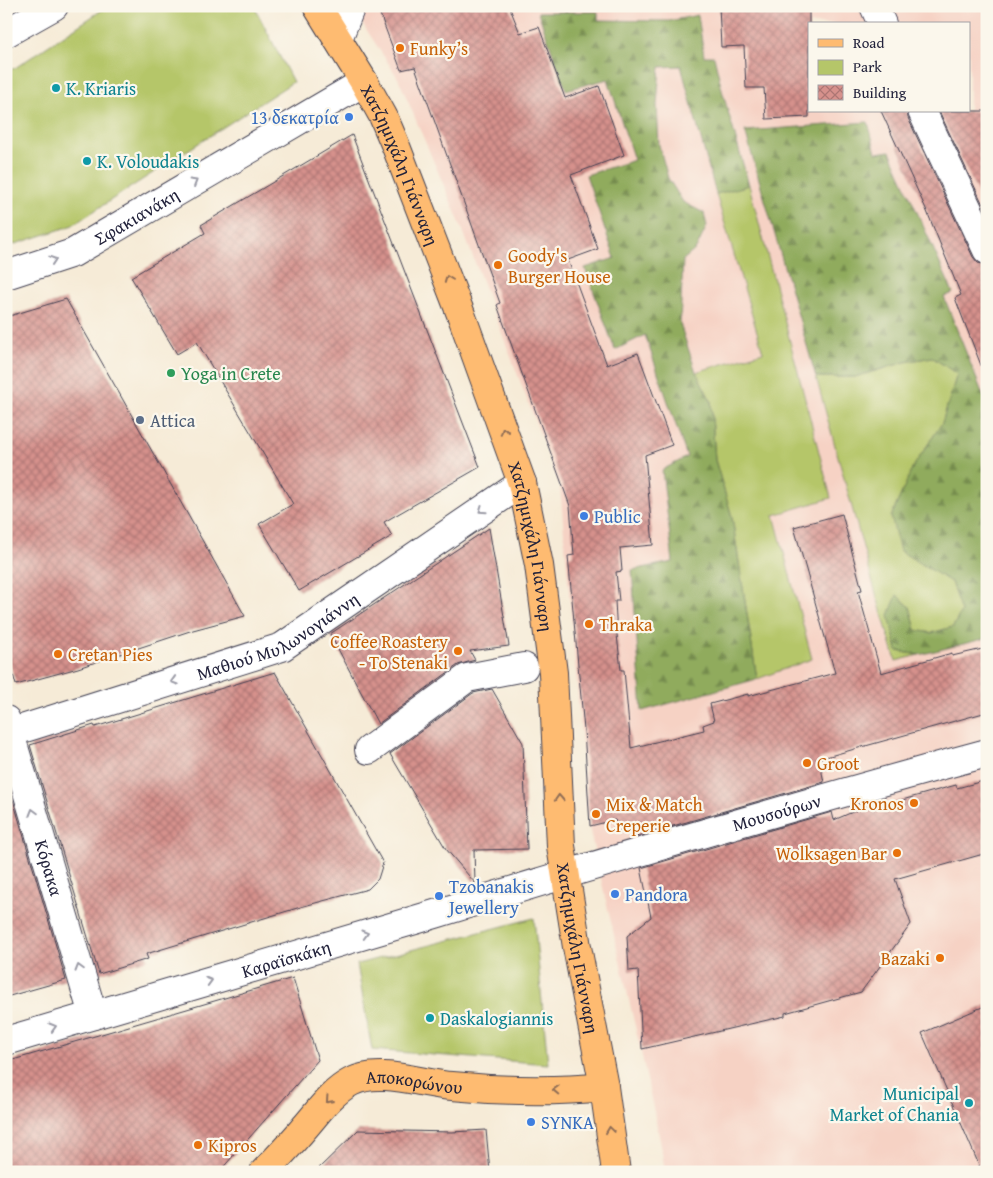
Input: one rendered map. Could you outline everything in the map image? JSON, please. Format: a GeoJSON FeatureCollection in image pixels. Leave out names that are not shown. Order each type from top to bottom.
{"type":"FeatureCollection","features":[{"type":"Feature","properties":{"kind":"main road","name":"Χατζημιχάλη Γιάνναρη"},"geometry":{"type":"LineString","coordinates":[[317,6],[383,116],[462,317],[522,482],[539,565],[553,673],[561,846],[577,948],[604,1087],[616,1172]]}},
{"type":"Feature","properties":{"kind":"main road","name":"Αποκορώνου"},"geometry":{"type":"LineString","coordinates":[[264,1172],[285,1151],[337,1091],[360,1078],[369,1076],[394,1077],[450,1086],[479,1088],[567,1090],[604,1087]]}},
{"type":"Feature","properties":{"kind":"street"},"geometry":{"type":"LineString","coordinates":[[6,33],[54,6]]}},
{"type":"Feature","properties":{"kind":"street"},"geometry":{"type":"LineString","coordinates":[[338,39],[351,6]]}},
{"type":"Feature","properties":{"kind":"street"},"geometry":{"type":"LineString","coordinates":[[874,6],[881,22]]}},
{"type":"Feature","properties":{"kind":"street","name":"Σφακιανάκη"},"geometry":{"type":"LineString","coordinates":[[6,275],[72,253],[364,82]]}},
{"type":"Feature","properties":{"kind":"street"},"geometry":{"type":"LineString","coordinates":[[922,112],[987,250]]}},
{"type":"Feature","properties":{"kind":"street","name":"Μαθιού Μυλωνογιάννη"},"geometry":{"type":"LineString","coordinates":[[8,729],[282,647],[522,482]]}},
{"type":"Feature","properties":{"kind":"street"},"geometry":{"type":"LineString","coordinates":[[369,750],[467,678],[524,667]]}},
{"type":"Feature","properties":{"kind":"street","name":"Κόρακα"},"geometry":{"type":"LineString","coordinates":[[8,729],[93,1015]]}},
{"type":"Feature","properties":{"kind":"street","name":"Μουσούρων"},"geometry":{"type":"LineString","coordinates":[[566,873],[879,782],[987,753]]}},
{"type":"Feature","properties":{"kind":"street","name":"Καραϊσκάκη"},"geometry":{"type":"LineString","coordinates":[[6,1041],[425,917],[566,873]]}},
{"type":"Feature","properties":{"kind":"shaded area"},"geometry":{"type":"Polygon","coordinates":[[[351,6],[987,6],[987,1172],[665,1172],[642,1056],[589,827],[560,486],[462,228],[398,78],[351,6]]]}},
{"type":"Feature","properties":{"kind":"green space"},"geometry":{"type":"Polygon","coordinates":[[[108,6],[254,6],[293,82],[71,226],[6,247],[6,71],[15,68],[108,6]]]}},
{"type":"Feature","properties":{"kind":"green space"},"geometry":{"type":"Polygon","coordinates":[[[538,12],[598,12],[598,20],[669,21],[698,15],[704,56],[714,56],[749,185],[716,194],[681,66],[660,67],[657,105],[659,145],[668,178],[683,202],[704,213],[707,226],[696,249],[683,260],[680,324],[696,372],[711,401],[715,460],[732,517],[757,679],[642,711],[632,570],[673,562],[662,470],[687,457],[645,335],[615,350],[585,268],[615,258],[586,175],[634,160],[608,79],[566,90],[538,12]]]}},
{"type":"Feature","properties":{"kind":"green space"},"geometry":{"type":"Polygon","coordinates":[[[868,122],[876,153],[890,151],[953,293],[944,297],[987,405],[987,638],[919,655],[897,651],[889,615],[897,595],[910,607],[916,630],[931,633],[953,627],[961,612],[951,582],[900,551],[891,517],[913,467],[942,423],[957,374],[932,357],[905,362],[855,377],[816,377],[745,131],[868,122]]]}},
{"type":"Feature","properties":{"kind":"green space"},"geometry":{"type":"Polygon","coordinates":[[[749,185],[831,498],[774,515],[812,659],[757,679],[732,517],[715,460],[711,401],[696,372],[763,352],[716,194],[749,185]]]}},
{"type":"Feature","properties":{"kind":"green space"},"geometry":{"type":"Polygon","coordinates":[[[932,357],[957,374],[942,423],[913,468],[891,517],[930,567],[951,582],[961,612],[953,627],[931,633],[916,630],[910,607],[897,595],[897,651],[919,655],[896,661],[816,377],[855,377],[905,362],[932,357]]]}},
{"type":"Feature","properties":{"kind":"green space"},"geometry":{"type":"Polygon","coordinates":[[[534,918],[548,1064],[372,1050],[357,964],[534,918]]]}},
{"type":"Feature","properties":{"kind":"building"},"geometry":{"type":"Polygon","coordinates":[[[377,6],[509,6],[520,33],[539,27],[565,98],[599,86],[624,155],[571,175],[598,249],[568,260],[607,365],[638,353],[672,445],[645,455],[653,545],[620,548],[622,571],[616,572],[619,601],[615,601],[617,635],[621,670],[624,670],[631,748],[704,730],[703,725],[714,721],[710,704],[835,673],[794,527],[842,514],[862,590],[858,591],[881,673],[952,653],[952,656],[987,648],[987,712],[819,759],[824,782],[635,837],[633,828],[618,831],[615,820],[590,826],[584,730],[568,556],[574,555],[570,506],[497,305],[500,303],[415,67],[401,70],[377,6]]]}},
{"type":"Feature","properties":{"kind":"building"},"geometry":{"type":"Polygon","coordinates":[[[719,6],[809,6],[809,117],[766,119],[764,88],[746,88],[744,46],[721,47],[719,6]]]}},
{"type":"Feature","properties":{"kind":"building"},"geometry":{"type":"Polygon","coordinates":[[[987,111],[987,213],[939,112],[987,111]]]}},
{"type":"Feature","properties":{"kind":"building"},"geometry":{"type":"Polygon","coordinates":[[[881,112],[907,112],[908,118],[973,257],[978,263],[987,265],[987,373],[984,373],[955,298],[961,295],[926,209],[881,112]]]}},
{"type":"Feature","properties":{"kind":"building"},"geometry":{"type":"Polygon","coordinates":[[[352,135],[480,467],[384,522],[392,536],[299,591],[259,524],[293,504],[197,342],[177,354],[131,277],[205,233],[201,225],[352,135]]]}},
{"type":"Feature","properties":{"kind":"building"},"geometry":{"type":"Polygon","coordinates":[[[66,299],[245,616],[193,630],[78,668],[16,685],[6,650],[6,317],[66,299]]]}},
{"type":"Feature","properties":{"kind":"building"},"geometry":{"type":"Polygon","coordinates":[[[489,528],[509,646],[470,651],[475,660],[458,665],[378,724],[330,634],[489,528]]]}},
{"type":"Feature","properties":{"kind":"building"},"geometry":{"type":"Polygon","coordinates":[[[275,672],[383,863],[378,879],[368,889],[304,906],[146,954],[148,959],[99,974],[30,745],[275,672]]]}},
{"type":"Feature","properties":{"kind":"building"},"geometry":{"type":"Polygon","coordinates":[[[492,689],[523,743],[527,849],[474,850],[475,883],[446,849],[390,754],[473,693],[492,689]]]}},
{"type":"Feature","properties":{"kind":"building"},"geometry":{"type":"Polygon","coordinates":[[[6,776],[66,980],[6,997],[6,776]]]}},
{"type":"Feature","properties":{"kind":"building"},"geometry":{"type":"Polygon","coordinates":[[[987,780],[987,853],[895,879],[911,924],[861,992],[785,1013],[785,1016],[642,1049],[638,970],[629,971],[627,936],[651,917],[641,868],[832,812],[834,820],[876,802],[877,807],[956,785],[957,788],[987,780]]]}},
{"type":"Feature","properties":{"kind":"building"},"geometry":{"type":"Polygon","coordinates":[[[293,978],[318,1060],[219,1172],[6,1172],[6,1062],[293,978]]]}},
{"type":"Feature","properties":{"kind":"building","name":"Municipal Market of Chania"},"geometry":{"type":"Polygon","coordinates":[[[987,1005],[987,1172],[982,1172],[922,1033],[987,1005]]]}},
{"type":"Feature","properties":{"kind":"building"},"geometry":{"type":"Polygon","coordinates":[[[358,1130],[452,1132],[486,1130],[490,1172],[315,1172],[358,1130]]]}},
{"type":"Feature","properties":{"kind":"place","name":"Funky’s"},"geometry":{"type":"Point","coordinates":[400,48]}},
{"type":"Feature","properties":{"kind":"place","name":"K. Kriaris"},"geometry":{"type":"Point","coordinates":[56,88]}},
{"type":"Feature","properties":{"kind":"place","name":"13 δεκατρία"},"geometry":{"type":"Point","coordinates":[349,117]}},
{"type":"Feature","properties":{"kind":"place","name":"K. Voloudakis"},"geometry":{"type":"Point","coordinates":[87,161]}},
{"type":"Feature","properties":{"kind":"place","name":"Goody's Burger House"},"geometry":{"type":"Point","coordinates":[498,265]}},
{"type":"Feature","properties":{"kind":"place","name":"Yoga in Crete"},"geometry":{"type":"Point","coordinates":[171,373]}},
{"type":"Feature","properties":{"kind":"place","name":"Attica"},"geometry":{"type":"Point","coordinates":[140,420]}},
{"type":"Feature","properties":{"kind":"place","name":"Public"},"geometry":{"type":"Point","coordinates":[584,516]}},
{"type":"Feature","properties":{"kind":"place","name":"Thraka"},"geometry":{"type":"Point","coordinates":[589,624]}},
{"type":"Feature","properties":{"kind":"place","name":"Coffee Roastery - To Stenaki"},"geometry":{"type":"Point","coordinates":[458,651]}},
{"type":"Feature","properties":{"kind":"place","name":"Cretan Pies"},"geometry":{"type":"Point","coordinates":[58,654]}},
{"type":"Feature","properties":{"kind":"place","name":"Groot"},"geometry":{"type":"Point","coordinates":[807,763]}},
{"type":"Feature","properties":{"kind":"place","name":"Kronos"},"geometry":{"type":"Point","coordinates":[914,803]}},
{"type":"Feature","properties":{"kind":"place","name":"Mix & Match Creperie"},"geometry":{"type":"Point","coordinates":[596,814]}},
{"type":"Feature","properties":{"kind":"place","name":"Wolksagen Bar"},"geometry":{"type":"Point","coordinates":[897,853]}},
{"type":"Feature","properties":{"kind":"place","name":"Pandora"},"geometry":{"type":"Point","coordinates":[615,894]}},
{"type":"Feature","properties":{"kind":"place","name":"Tzobanakis Jewellery"},"geometry":{"type":"Point","coordinates":[439,896]}},
{"type":"Feature","properties":{"kind":"place","name":"Bazaki"},"geometry":{"type":"Point","coordinates":[940,958]}},
{"type":"Feature","properties":{"kind":"place","name":"Daskalogiannis"},"geometry":{"type":"Point","coordinates":[430,1018]}},
{"type":"Feature","properties":{"kind":"place","name":"Municipal Market of Chania"},"geometry":{"type":"Point","coordinates":[969,1103]}},
{"type":"Feature","properties":{"kind":"place","name":"SYNKA"},"geometry":{"type":"Point","coordinates":[531,1122]}},
{"type":"Feature","properties":{"kind":"place","name":"Kipros"},"geometry":{"type":"Point","coordinates":[198,1145]}}]}
